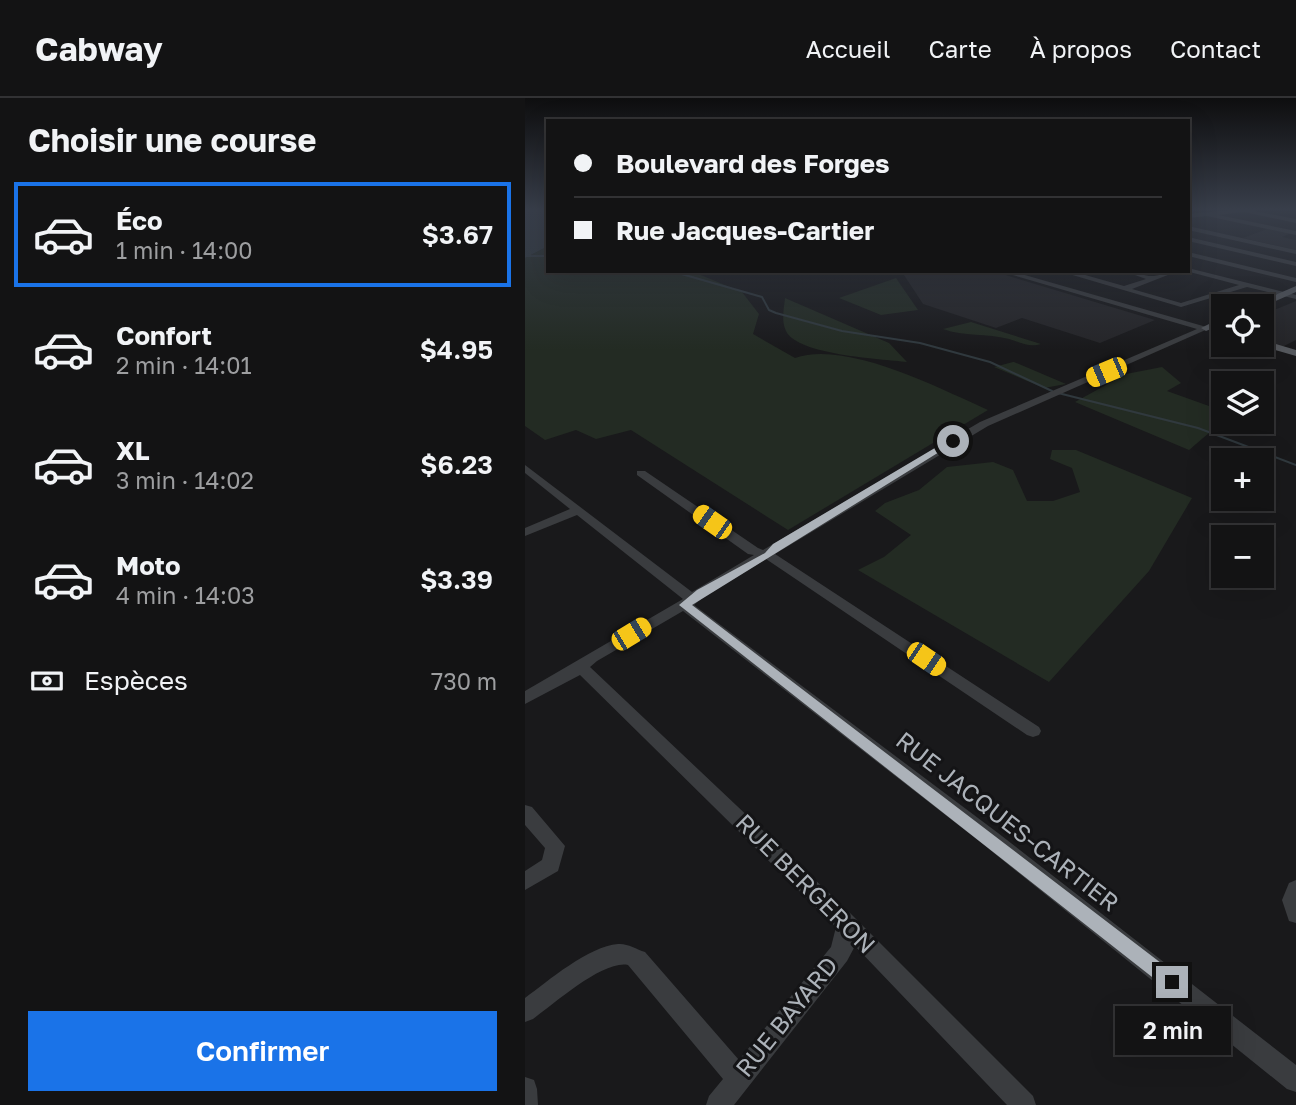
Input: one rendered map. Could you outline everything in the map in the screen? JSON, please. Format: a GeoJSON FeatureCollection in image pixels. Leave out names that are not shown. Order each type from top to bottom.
{"type":"FeatureCollection","features":[{"type":"Feature","properties":{"kind":"main road"},"geometry":{"type":"LineString","coordinates":[[1274,300],[1292,294]]}},
{"type":"Feature","properties":{"kind":"main road"},"geometry":{"type":"LineString","coordinates":[[1274,304],[1292,294]]}},
{"type":"Feature","properties":{"kind":"main road"},"geometry":{"type":"LineString","coordinates":[[1274,347],[1296,353]]}},
{"type":"Feature","properties":{"kind":"street"},"geometry":{"type":"LineString","coordinates":[[1197,256],[1296,280]]}},
{"type":"Feature","properties":{"kind":"street"},"geometry":{"type":"LineString","coordinates":[[1262,256],[1296,264]]}},
{"type":"Feature","properties":{"kind":"street"},"geometry":{"type":"LineString","coordinates":[[1190,271],[1292,294]]}},
{"type":"Feature","properties":{"kind":"street"},"geometry":{"type":"LineString","coordinates":[[1009,273],[1211,328]]}},
{"type":"Feature","properties":{"kind":"street"},"geometry":{"type":"LineString","coordinates":[[1069,273],[1181,305],[1247,285]]}},
{"type":"Feature","properties":{"kind":"street"},"geometry":{"type":"LineString","coordinates":[[1134,273],[1154,279]]}},
{"type":"Feature","properties":{"kind":"street"},"geometry":{"type":"LineString","coordinates":[[1124,289],[1170,273]]}},
{"type":"Feature","properties":{"kind":"street"},"geometry":{"type":"LineString","coordinates":[[525,698],[570,671],[582,668],[593,657],[689,603],[701,592],[768,555],[777,547],[980,426],[1152,352],[1211,332]]}},
{"type":"Feature","properties":{"kind":"street","name":"RUE JACQUES-CARTIER"},"geometry":{"type":"LineString","coordinates":[[526,470],[579,510],[689,603],[1296,1080]]}},
{"type":"Feature","properties":{"kind":"street"},"geometry":{"type":"LineString","coordinates":[[641,472],[753,551],[768,555],[1033,731]]}},
{"type":"Feature","properties":{"kind":"street"},"geometry":{"type":"LineString","coordinates":[[525,532],[579,510]]}},
{"type":"Feature","properties":{"kind":"street","name":"RUE BERGERON"},"geometry":{"type":"LineString","coordinates":[[582,668],[847,925],[1024,1105]]}},
{"type":"Feature","properties":{"kind":"street"},"geometry":{"type":"LineString","coordinates":[[525,812],[555,846],[551,866],[525,881]]}},
{"type":"Feature","properties":{"kind":"street"},"geometry":{"type":"LineString","coordinates":[[1296,889],[1292,900],[1296,914]]}},
{"type":"Feature","properties":{"kind":"street","name":"RUE BAYARD"},"geometry":{"type":"LineString","coordinates":[[723,1103],[738,1078],[839,954],[847,925]]}},
{"type":"Feature","properties":{"kind":"street"},"geometry":{"type":"LineString","coordinates":[[525,1011],[601,961],[615,954],[627,954],[637,959],[738,1078]]}},
{"type":"Feature","properties":{"kind":"street"},"geometry":{"type":"LineString","coordinates":[[525,1089],[526,1105]]}},
{"type":"Feature","properties":{"kind":"shaded area"},"geometry":{"type":"Polygon","coordinates":[[[546,256],[546,273],[696,273],[742,292],[759,314],[753,334],[795,358],[816,354],[866,361],[893,369],[988,410],[788,530],[631,430],[596,439],[576,430],[545,440],[525,426],[525,258],[546,256]]]}},
{"type":"Feature","properties":{"kind":"shaded area"},"geometry":{"type":"Polygon","coordinates":[[[999,273],[1155,320],[1100,343],[1022,318],[996,328],[923,304],[904,275],[999,273]]]}},
{"type":"Feature","properties":{"kind":"shaded area"},"geometry":{"type":"Polygon","coordinates":[[[896,278],[918,310],[881,315],[839,298],[896,278]]]}},
{"type":"Feature","properties":{"kind":"shaded area"},"geometry":{"type":"Polygon","coordinates":[[[785,298],[889,343],[907,362],[822,351],[806,346],[793,339],[786,331],[783,314],[785,298]]]}},
{"type":"Feature","properties":{"kind":"shaded area"},"geometry":{"type":"Polygon","coordinates":[[[1296,301],[1296,340],[1282,347],[1274,345],[1274,310],[1296,301]]]}},
{"type":"Feature","properties":{"kind":"shaded area"},"geometry":{"type":"Polygon","coordinates":[[[971,322],[1041,344],[1029,345],[1000,337],[943,329],[971,322]]]}},
{"type":"Feature","properties":{"kind":"shaded area"},"geometry":{"type":"Polygon","coordinates":[[[1013,362],[1066,384],[1044,388],[994,367],[1013,362]]]}},
{"type":"Feature","properties":{"kind":"shaded area"},"geometry":{"type":"Polygon","coordinates":[[[1162,367],[1181,383],[1167,391],[1211,407],[1211,431],[1189,450],[1075,402],[1126,374],[1162,367]]]}},
{"type":"Feature","properties":{"kind":"shaded area"},"geometry":{"type":"Polygon","coordinates":[[[1052,450],[1076,450],[1192,498],[1149,571],[1049,682],[858,570],[884,557],[911,535],[875,511],[885,503],[919,490],[947,467],[993,462],[1013,470],[1027,501],[1053,501],[1080,492],[1072,468],[1050,459],[1052,450]]]}},
{"type":"Feature","properties":{"kind":"waterway"},"geometry":{"type":"LineString","coordinates":[[525,256],[546,256]]}},
{"type":"Feature","properties":{"kind":"waterway"},"geometry":{"type":"LineString","coordinates":[[678,273],[762,297],[769,310],[776,313],[842,331],[920,343],[990,362],[1052,391]]}},
{"type":"Feature","properties":{"kind":"waterway"},"geometry":{"type":"LineString","coordinates":[[1058,393],[1198,428],[1296,465]]}},
{"type":"Feature","properties":{"kind":"route"},"geometry":{"type":"LineString","coordinates":[[953,441],[768,555],[701,592],[685,605],[991,839],[1172,982]]}}]}
